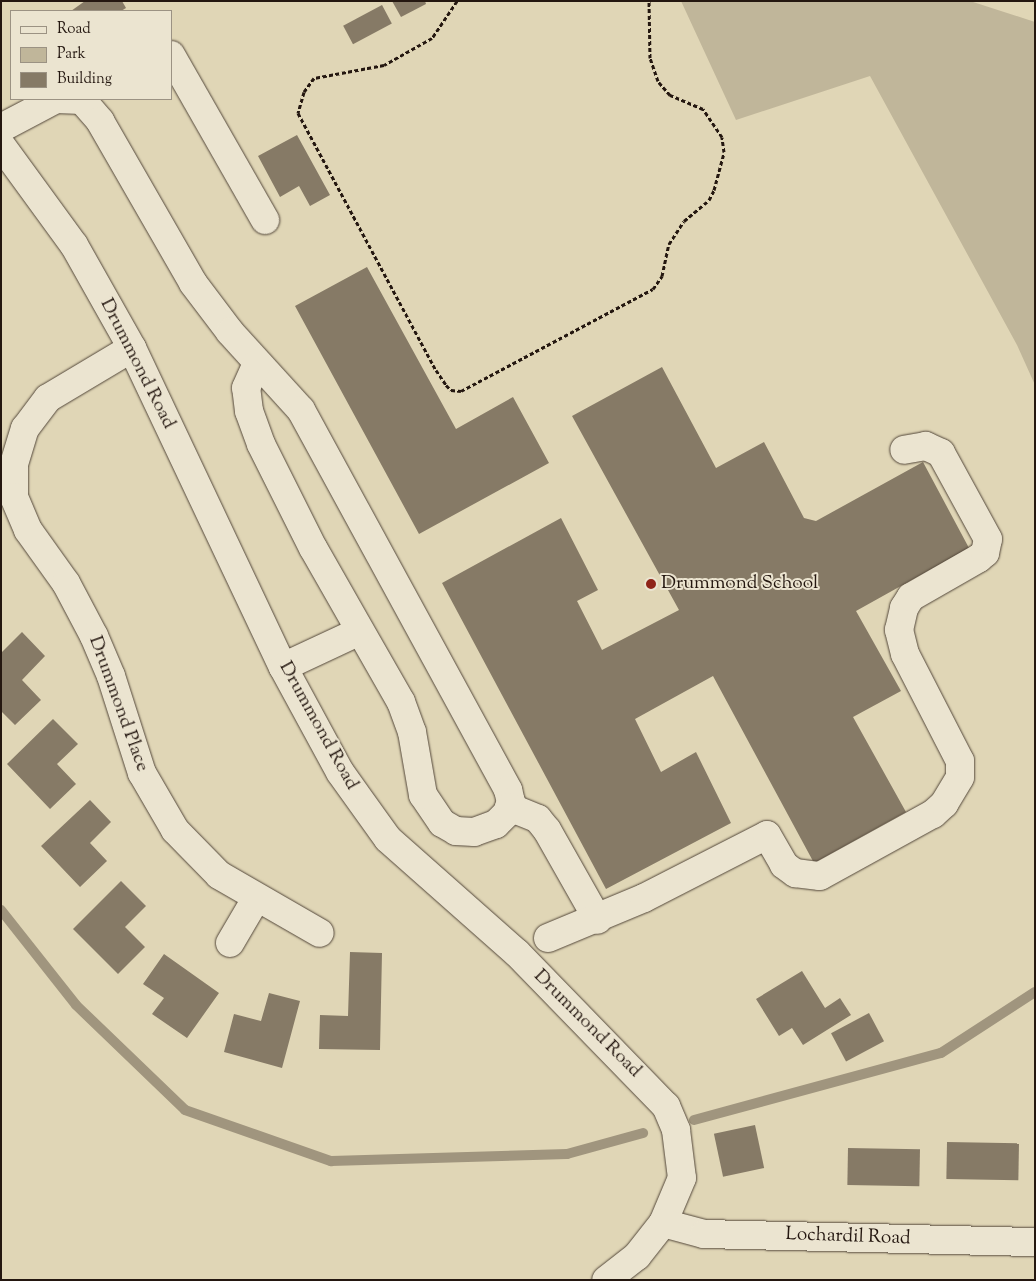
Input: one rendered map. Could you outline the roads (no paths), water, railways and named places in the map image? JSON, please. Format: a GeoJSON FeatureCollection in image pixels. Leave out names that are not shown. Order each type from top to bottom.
{"type":"FeatureCollection","features":[{"type":"Feature","properties":{"kind":"street"},"geometry":{"type":"LineString","coordinates":[[172,57],[265,220]]}},
{"type":"Feature","properties":{"kind":"street"},"geometry":{"type":"LineString","coordinates":[[1,128],[54,100]]}},
{"type":"Feature","properties":{"kind":"street"},"geometry":{"type":"LineString","coordinates":[[83,100],[100,121],[193,283],[257,363],[301,410],[489,750],[508,790],[509,807],[496,824],[474,832],[456,831],[442,823],[423,794],[412,732],[401,702],[358,632],[282,488],[249,411],[246,388],[257,363]]}},
{"type":"Feature","properties":{"kind":"street","name":"Drummond Road"},"geometry":{"type":"LineString","coordinates":[[1,145],[74,244],[132,348],[283,667],[340,772],[388,839],[518,953],[666,1106],[676,1130],[682,1178],[663,1223],[636,1256],[606,1280]]}},
{"type":"Feature","properties":{"kind":"street","name":"Drummond Place"},"geometry":{"type":"LineString","coordinates":[[132,348],[48,398],[25,428],[14,466],[14,497],[28,530],[66,583],[94,636],[111,676],[142,774],[175,830],[219,875],[320,933]]}},
{"type":"Feature","properties":{"kind":"street"},"geometry":{"type":"LineString","coordinates":[[548,938],[598,920],[768,835],[790,869],[807,877],[820,876],[933,814],[953,791],[960,777],[960,761],[905,654],[899,630],[904,608],[911,597],[979,558],[985,553],[988,539],[942,453],[926,446],[904,450]]}},
{"type":"Feature","properties":{"kind":"street"},"geometry":{"type":"LineString","coordinates":[[283,667],[358,632]]}},
{"type":"Feature","properties":{"kind":"street"},"geometry":{"type":"LineString","coordinates":[[509,807],[538,819],[547,830],[598,920]]}},
{"type":"Feature","properties":{"kind":"street"},"geometry":{"type":"LineString","coordinates":[[230,943],[257,897]]}},
{"type":"Feature","properties":{"kind":"street","name":"Lochardil Road"},"geometry":{"type":"LineString","coordinates":[[663,1223],[704,1234],[1035,1242]]}},
{"type":"Feature","properties":{"kind":"waterway"},"geometry":{"type":"LineString","coordinates":[[1,910],[76,1005],[185,1110],[331,1161],[567,1154],[643,1133]]}},
{"type":"Feature","properties":{"kind":"waterway"},"geometry":{"type":"LineString","coordinates":[[694,1120],[941,1053],[1035,992]]}},
{"type":"Feature","properties":{"kind":"place","name":"Drummond School"},"geometry":{"type":"Point","coordinates":[651,584]}}]}
